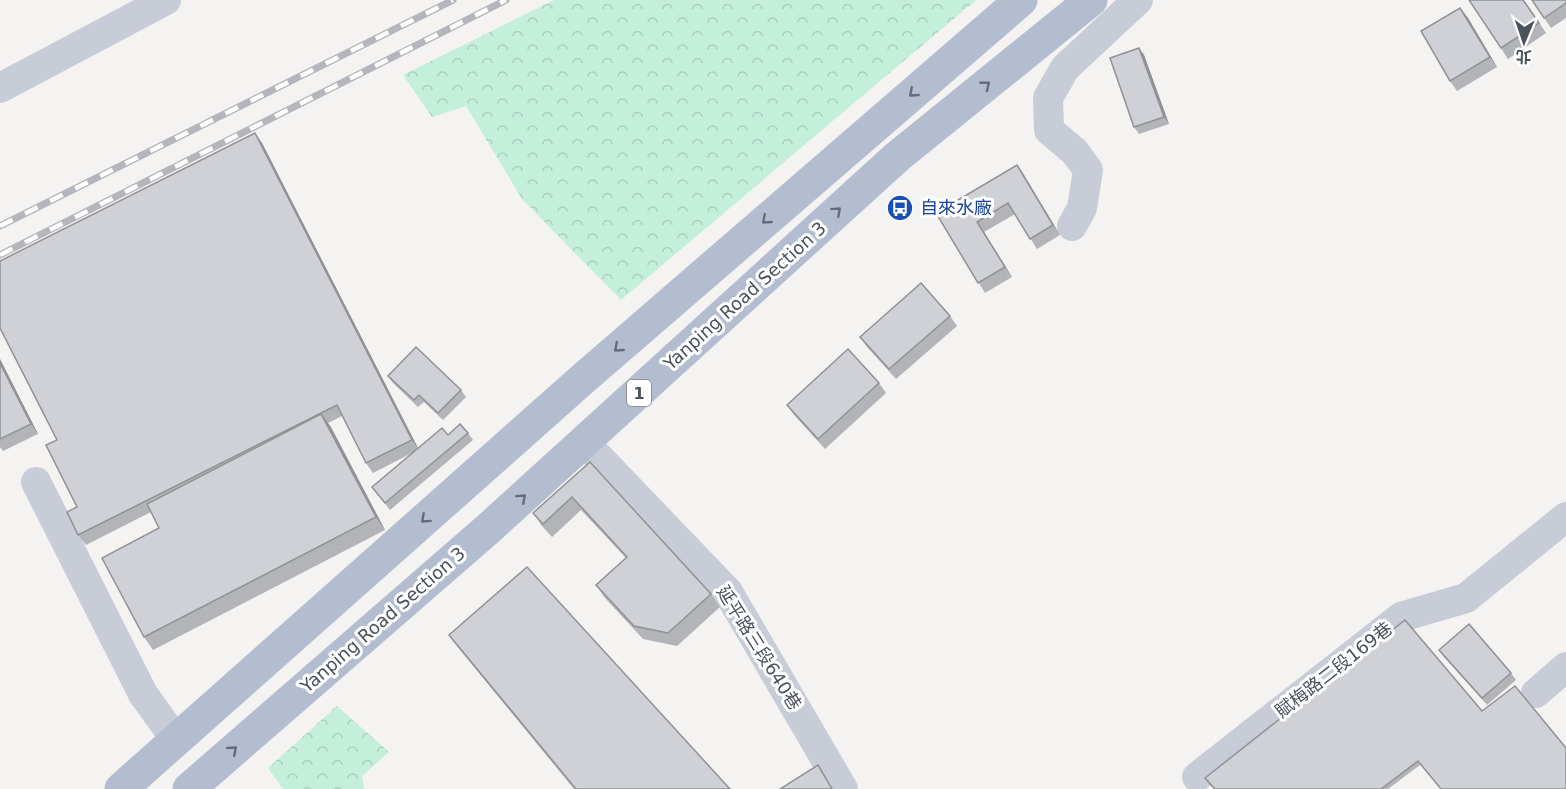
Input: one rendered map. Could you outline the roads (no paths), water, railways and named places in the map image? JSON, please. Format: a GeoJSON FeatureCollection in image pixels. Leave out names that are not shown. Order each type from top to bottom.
{"type":"FeatureCollection","features":[{"type":"Feature","properties":{"kind":"main road"},"geometry":{"type":"LineString","coordinates":[[121,789],[585,377],[1021,0]]}},
{"type":"Feature","properties":{"kind":"main road","name":"Yanping Road Section 3"},"geometry":{"type":"LineString","coordinates":[[197,782],[488,529],[897,157],[1091,0]]}},
{"type":"Feature","properties":{"kind":"main road"},"geometry":{"type":"LineString","coordinates":[[456,492],[488,529]]}},
{"type":"Feature","properties":{"kind":"main road"},"geometry":{"type":"LineString","coordinates":[[176,740],[197,782]]}},
{"type":"Feature","properties":{"kind":"street"},"geometry":{"type":"LineString","coordinates":[[0,88],[166,0]]}},
{"type":"Feature","properties":{"kind":"street"},"geometry":{"type":"LineString","coordinates":[[1072,226],[1082,208],[1088,170],[1075,152],[1049,130],[1048,98],[1065,68],[1138,0]]}},
{"type":"Feature","properties":{"kind":"street","name":"延平路三段640巷"},"geometry":{"type":"LineString","coordinates":[[584,442],[728,592],[843,789]]}},
{"type":"Feature","properties":{"kind":"street"},"geometry":{"type":"LineString","coordinates":[[36,482],[143,694],[176,740]]}},
{"type":"Feature","properties":{"kind":"street","name":"賦梅路二段169巷"},"geometry":{"type":"LineString","coordinates":[[1197,777],[1401,617],[1466,598],[1566,517]]}},
{"type":"Feature","properties":{"kind":"street"},"geometry":{"type":"LineString","coordinates":[[1536,693],[1566,668]]}},
{"type":"Feature","properties":{"kind":"railway"},"geometry":{"type":"LineString","coordinates":[[0,226],[453,0]]}},
{"type":"Feature","properties":{"kind":"railway"},"geometry":{"type":"LineString","coordinates":[[0,255],[506,0]]}},
{"type":"Feature","properties":{"kind":"place","name":"自來水廠"},"geometry":{"type":"Point","coordinates":[900,208]}}]}
